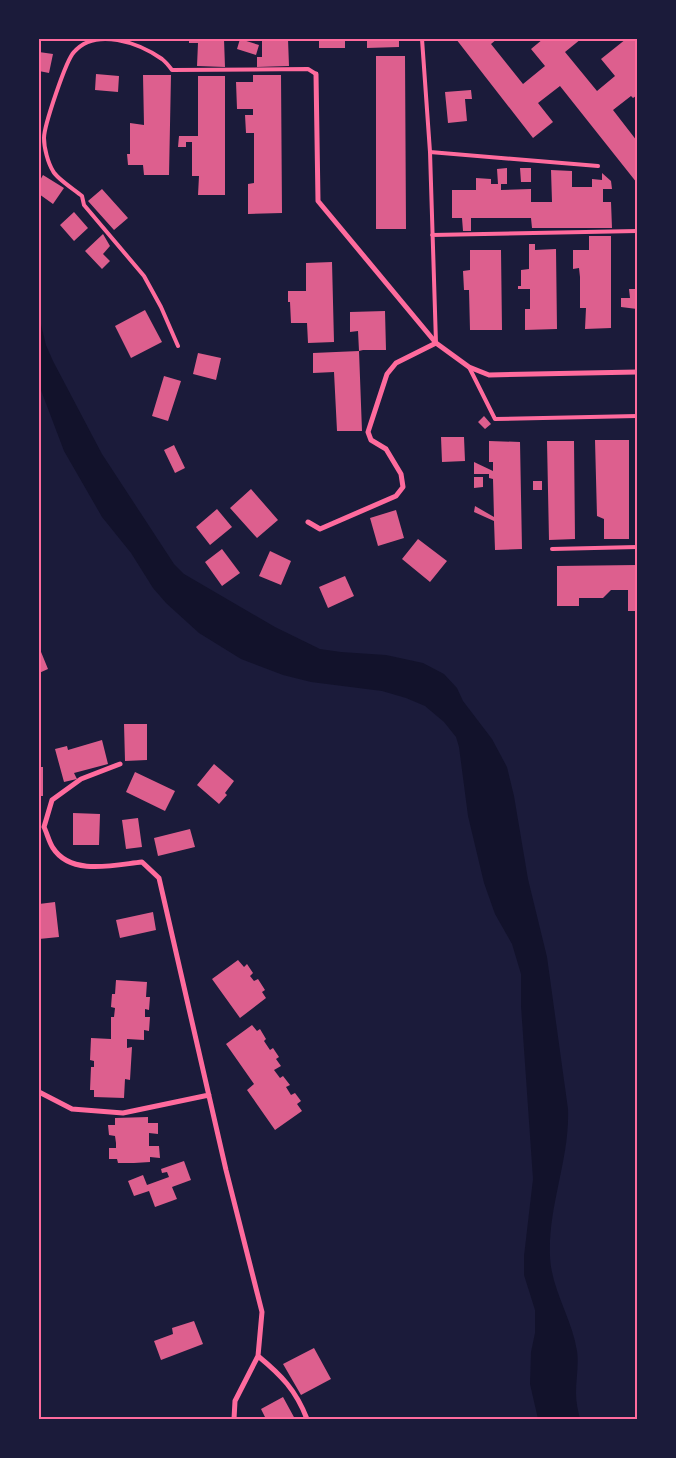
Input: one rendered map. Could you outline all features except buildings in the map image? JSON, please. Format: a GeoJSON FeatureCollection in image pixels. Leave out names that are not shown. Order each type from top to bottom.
{"type":"FeatureCollection","features":[{"type":"Feature","properties":{"kind":"street"},"geometry":{"type":"LineString","coordinates":[[316,74],[318,201],[436,344],[469,367],[489,374],[637,372]]}},
{"type":"Feature","properties":{"kind":"street"},"geometry":{"type":"LineString","coordinates":[[308,522],[320,529],[396,496],[403,487],[401,474],[386,449],[371,440],[368,432],[387,374],[396,363],[436,344]]}},
{"type":"Feature","properties":{"kind":"street"},"geometry":{"type":"LineString","coordinates":[[120,764],[81,779],[52,800],[44,826],[53,849],[64,859],[84,867],[142,862],[159,878],[226,1170],[262,1312],[258,1356],[235,1401],[234,1419]]}},
{"type":"Feature","properties":{"kind":"street"},"geometry":{"type":"LineString","coordinates":[[39,1092],[72,1109],[123,1113],[209,1094]]}},
{"type":"Feature","properties":{"kind":"street"},"geometry":{"type":"LineString","coordinates":[[258,1356],[282,1375],[293,1392],[306,1419]]}},
{"type":"Feature","properties":{"kind":"lane"},"geometry":{"type":"LineString","coordinates":[[178,346],[161,307],[144,276],[84,205],[82,196],[53,173],[46,152],[44,137],[52,105],[66,64],[73,52],[85,42],[96,39],[118,40],[138,46],[163,60],[172,70],[308,69],[316,74]]}},
{"type":"Feature","properties":{"kind":"lane"},"geometry":{"type":"LineString","coordinates":[[422,39],[430,152],[436,344]]}},
{"type":"Feature","properties":{"kind":"lane"},"geometry":{"type":"LineString","coordinates":[[430,152],[598,166]]}},
{"type":"Feature","properties":{"kind":"lane"},"geometry":{"type":"LineString","coordinates":[[432,235],[637,231]]}},
{"type":"Feature","properties":{"kind":"lane"},"geometry":{"type":"LineString","coordinates":[[469,367],[495,418],[637,416]]}},
{"type":"Feature","properties":{"kind":"lane"},"geometry":{"type":"LineString","coordinates":[[552,550],[637,548]]}},
{"type":"Feature","properties":{"kind":"shaded area"},"geometry":{"type":"Polygon","coordinates":[[[39,316],[46,345],[53,361],[102,454],[174,564],[184,574],[275,627],[320,649],[386,655],[423,663],[444,674],[457,688],[463,701],[492,739],[507,767],[514,796],[528,879],[547,957],[568,1109],[566,1146],[552,1219],[550,1256],[554,1280],[571,1327],[577,1351],[576,1396],[580,1419],[538,1419],[530,1384],[531,1352],[535,1333],[535,1310],[524,1275],[524,1256],[533,1179],[521,1006],[521,974],[512,944],[495,914],[484,883],[468,816],[456,737],[444,722],[425,706],[406,698],[382,691],[311,682],[283,675],[241,659],[199,633],[166,603],[153,588],[131,553],[102,517],[64,451],[39,385],[39,316]]]}}]}
